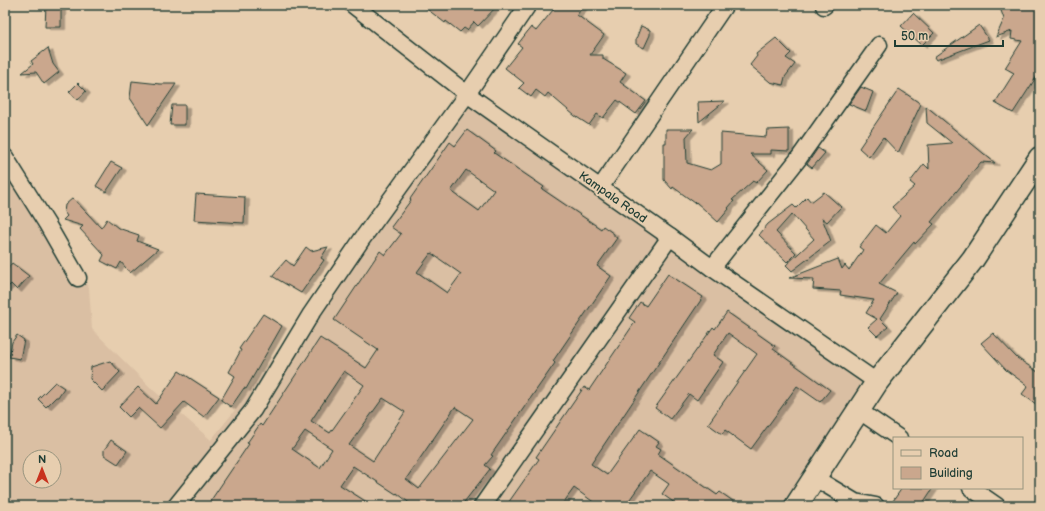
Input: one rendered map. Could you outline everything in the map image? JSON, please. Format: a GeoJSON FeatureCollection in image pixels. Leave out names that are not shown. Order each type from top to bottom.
{"type":"FeatureCollection","features":[{"type":"Feature","properties":{"kind":"street","name":"Kampala Road"},"geometry":{"type":"LineString","coordinates":[[352,5],[467,94],[712,268],[878,382]]}},
{"type":"Feature","properties":{"kind":"street"},"geometry":{"type":"LineString","coordinates":[[176,506],[253,410],[311,314],[349,258],[467,94],[528,5]]}},
{"type":"Feature","properties":{"kind":"street"},"geometry":{"type":"LineString","coordinates":[[600,188],[725,5]]}},
{"type":"Feature","properties":{"kind":"street"},"geometry":{"type":"LineString","coordinates":[[712,268],[799,158],[879,45]]}},
{"type":"Feature","properties":{"kind":"street"},"geometry":{"type":"LineString","coordinates":[[5,157],[47,224],[78,278]]}},
{"type":"Feature","properties":{"kind":"street"},"geometry":{"type":"LineString","coordinates":[[796,506],[858,410],[973,259],[1040,158]]}},
{"type":"Feature","properties":{"kind":"street"},"geometry":{"type":"LineString","coordinates":[[482,506],[670,237]]}},
{"type":"Feature","properties":{"kind":"street"},"geometry":{"type":"LineString","coordinates":[[858,410],[898,437]]}},
{"type":"Feature","properties":{"kind":"street"},"geometry":{"type":"LineString","coordinates":[[815,478],[856,502],[876,506]]}},
{"type":"Feature","properties":{"kind":"street"},"geometry":{"type":"LineString","coordinates":[[972,489],[997,506]]}},
{"type":"Feature","properties":{"kind":"shaded area"},"geometry":{"type":"Polygon","coordinates":[[[461,95],[874,388],[796,506],[5,506],[5,150],[89,288],[92,329],[152,389],[211,440],[232,414],[461,95]]]}},
{"type":"Feature","properties":{"kind":"building"},"geometry":{"type":"Polygon","coordinates":[[[46,5],[61,5],[61,27],[45,27],[46,5]]]}},
{"type":"Feature","properties":{"kind":"building"},"geometry":{"type":"Polygon","coordinates":[[[422,5],[498,5],[478,26],[474,22],[467,30],[464,28],[460,32],[446,21],[445,23],[422,5]]]}},
{"type":"Feature","properties":{"kind":"building"},"geometry":{"type":"Polygon","coordinates":[[[557,5],[584,5],[577,15],[604,35],[590,55],[603,55],[603,59],[626,73],[620,82],[646,101],[636,114],[617,100],[603,118],[597,114],[589,125],[575,116],[548,93],[545,97],[536,90],[531,97],[519,88],[524,83],[505,68],[522,47],[518,44],[531,27],[536,31],[557,5]]]}},
{"type":"Feature","properties":{"kind":"building"},"geometry":{"type":"Polygon","coordinates":[[[999,5],[1040,5],[1040,77],[1037,76],[1013,113],[995,103],[1014,73],[1005,68],[1022,41],[1011,39],[1012,31],[996,37],[1004,19],[999,5]]]}},
{"type":"Feature","properties":{"kind":"building"},"geometry":{"type":"Polygon","coordinates":[[[913,13],[934,33],[922,45],[901,26],[913,13]]]}},
{"type":"Feature","properties":{"kind":"building"},"geometry":{"type":"Polygon","coordinates":[[[979,25],[989,40],[936,60],[934,57],[979,25]]]}},
{"type":"Feature","properties":{"kind":"building"},"geometry":{"type":"Polygon","coordinates":[[[641,26],[650,30],[650,35],[644,48],[636,44],[636,39],[641,26]]]}},
{"type":"Feature","properties":{"kind":"building"},"geometry":{"type":"Polygon","coordinates":[[[776,38],[791,53],[786,58],[795,64],[785,77],[783,85],[770,82],[750,65],[757,56],[756,54],[776,38]]]}},
{"type":"Feature","properties":{"kind":"building"},"geometry":{"type":"Polygon","coordinates":[[[48,48],[53,64],[59,72],[44,84],[36,72],[22,73],[33,64],[31,61],[48,48]]]}},
{"type":"Feature","properties":{"kind":"building"},"geometry":{"type":"Polygon","coordinates":[[[132,81],[176,84],[148,125],[130,98],[132,81]]]}},
{"type":"Feature","properties":{"kind":"building"},"geometry":{"type":"Polygon","coordinates":[[[78,83],[86,91],[78,100],[69,92],[78,83]]]}},
{"type":"Feature","properties":{"kind":"building"},"geometry":{"type":"Polygon","coordinates":[[[861,87],[873,92],[866,111],[849,104],[861,87]]]}},
{"type":"Feature","properties":{"kind":"building"},"geometry":{"type":"Polygon","coordinates":[[[899,89],[921,104],[898,153],[883,137],[869,157],[859,148],[899,89]]]}},
{"type":"Feature","properties":{"kind":"building"},"geometry":{"type":"Polygon","coordinates":[[[725,101],[699,122],[698,102],[725,101]]]}},
{"type":"Feature","properties":{"kind":"building"},"geometry":{"type":"Polygon","coordinates":[[[172,105],[185,105],[185,125],[170,125],[172,105]]]}},
{"type":"Feature","properties":{"kind":"building"},"geometry":{"type":"Polygon","coordinates":[[[926,106],[995,163],[981,162],[931,222],[934,224],[915,244],[914,242],[879,284],[897,293],[880,319],[888,327],[877,336],[868,327],[877,319],[866,313],[874,300],[840,295],[841,291],[813,289],[814,279],[789,278],[838,259],[842,269],[845,265],[849,270],[863,250],[859,247],[876,225],[886,233],[900,216],[892,207],[915,186],[910,182],[924,164],[929,169],[928,145],[952,143],[927,123],[926,106]]]}},
{"type":"Feature","properties":{"kind":"building"},"geometry":{"type":"Polygon","coordinates":[[[666,129],[693,129],[686,137],[687,163],[711,170],[721,164],[721,133],[766,137],[767,130],[789,129],[789,151],[771,150],[771,154],[750,154],[768,170],[756,183],[753,181],[732,200],[734,201],[728,208],[729,209],[718,222],[696,202],[695,203],[673,187],[672,189],[664,180],[664,143],[666,143],[666,129]]]}},
{"type":"Feature","properties":{"kind":"building"},"geometry":{"type":"Polygon","coordinates":[[[467,130],[496,151],[494,153],[544,187],[542,189],[601,229],[603,226],[617,238],[597,266],[611,276],[553,361],[555,363],[491,455],[493,456],[485,465],[490,469],[461,506],[413,506],[397,493],[396,494],[353,466],[340,485],[373,506],[207,506],[249,444],[247,443],[260,424],[262,426],[320,338],[366,368],[378,350],[334,320],[380,251],[385,255],[401,234],[391,227],[411,200],[410,199],[450,142],[455,146],[467,130]],[[466,170],[451,191],[479,211],[494,190],[466,170]],[[431,253],[417,272],[447,293],[461,274],[431,253]],[[344,371],[311,421],[330,433],[364,385],[344,371]],[[383,398],[349,445],[373,461],[405,412],[383,398]],[[455,407],[406,479],[419,489],[473,419],[455,407]],[[305,431],[292,449],[320,468],[332,449],[305,431]]]}},
{"type":"Feature","properties":{"kind":"building"},"geometry":{"type":"Polygon","coordinates":[[[818,148],[825,153],[812,168],[807,164],[818,148]]]}},
{"type":"Feature","properties":{"kind":"building"},"geometry":{"type":"Polygon","coordinates":[[[111,162],[122,168],[106,192],[96,186],[111,162]]]}},
{"type":"Feature","properties":{"kind":"building"},"geometry":{"type":"Polygon","coordinates":[[[824,192],[841,207],[827,222],[822,218],[831,241],[792,271],[786,265],[814,239],[792,214],[776,232],[796,253],[787,262],[759,235],[768,224],[793,205],[796,208],[807,197],[811,202],[824,192]]]}},
{"type":"Feature","properties":{"kind":"building"},"geometry":{"type":"Polygon","coordinates":[[[196,194],[245,197],[244,223],[194,220],[196,194]]]}},
{"type":"Feature","properties":{"kind":"building"},"geometry":{"type":"Polygon","coordinates":[[[73,198],[101,228],[107,219],[118,228],[139,235],[137,241],[158,249],[130,273],[121,262],[117,269],[101,261],[104,255],[80,229],[83,226],[63,220],[67,216],[64,212],[65,205],[73,198]]]}},
{"type":"Feature","properties":{"kind":"building"},"geometry":{"type":"Polygon","coordinates":[[[306,247],[311,251],[328,247],[321,258],[324,260],[301,293],[272,276],[286,260],[293,266],[306,247]]]}},
{"type":"Feature","properties":{"kind":"building"},"geometry":{"type":"Polygon","coordinates":[[[12,263],[29,276],[17,290],[11,284],[5,290],[5,272],[12,263]]]}},
{"type":"Feature","properties":{"kind":"building"},"geometry":{"type":"Polygon","coordinates":[[[668,274],[703,297],[591,464],[607,475],[640,429],[659,442],[656,446],[661,449],[658,454],[717,495],[720,492],[740,506],[679,506],[662,494],[669,484],[650,471],[625,506],[599,506],[574,488],[561,506],[506,506],[539,459],[536,457],[584,387],[589,390],[635,322],[629,318],[640,302],[646,306],[668,274]]]}},
{"type":"Feature","properties":{"kind":"building"},"geometry":{"type":"Polygon","coordinates":[[[727,312],[775,346],[773,349],[830,390],[820,402],[797,386],[751,449],[725,430],[722,434],[708,424],[757,354],[728,333],[713,355],[723,362],[697,400],[689,394],[670,419],[655,408],[713,327],[715,329],[727,312]]]}},
{"type":"Feature","properties":{"kind":"building"},"geometry":{"type":"Polygon","coordinates":[[[263,314],[282,326],[246,389],[244,388],[231,407],[221,400],[235,376],[229,372],[241,350],[239,349],[263,314]]]}},
{"type":"Feature","properties":{"kind":"building"},"geometry":{"type":"Polygon","coordinates":[[[993,333],[1017,358],[1038,372],[1040,369],[1040,407],[1022,394],[1028,386],[1006,370],[981,343],[993,333]]]}},
{"type":"Feature","properties":{"kind":"building"},"geometry":{"type":"Polygon","coordinates":[[[17,335],[24,340],[20,359],[9,357],[12,342],[17,335]]]}},
{"type":"Feature","properties":{"kind":"building"},"geometry":{"type":"Polygon","coordinates":[[[110,361],[120,372],[102,391],[90,379],[91,367],[110,361]]]}},
{"type":"Feature","properties":{"kind":"building"},"geometry":{"type":"Polygon","coordinates":[[[179,371],[219,397],[204,417],[184,402],[160,428],[138,408],[129,417],[119,407],[138,387],[156,404],[179,371]]]}},
{"type":"Feature","properties":{"kind":"building"},"geometry":{"type":"Polygon","coordinates":[[[55,382],[64,388],[58,397],[56,397],[46,407],[38,399],[55,382]]]}},
{"type":"Feature","properties":{"kind":"building"},"geometry":{"type":"Polygon","coordinates":[[[111,440],[127,451],[118,464],[104,455],[104,450],[111,440]]]}},
{"type":"Feature","properties":{"kind":"building"},"geometry":{"type":"Polygon","coordinates":[[[901,489],[932,489],[921,506],[900,506],[893,501],[901,489]]]}}]}
